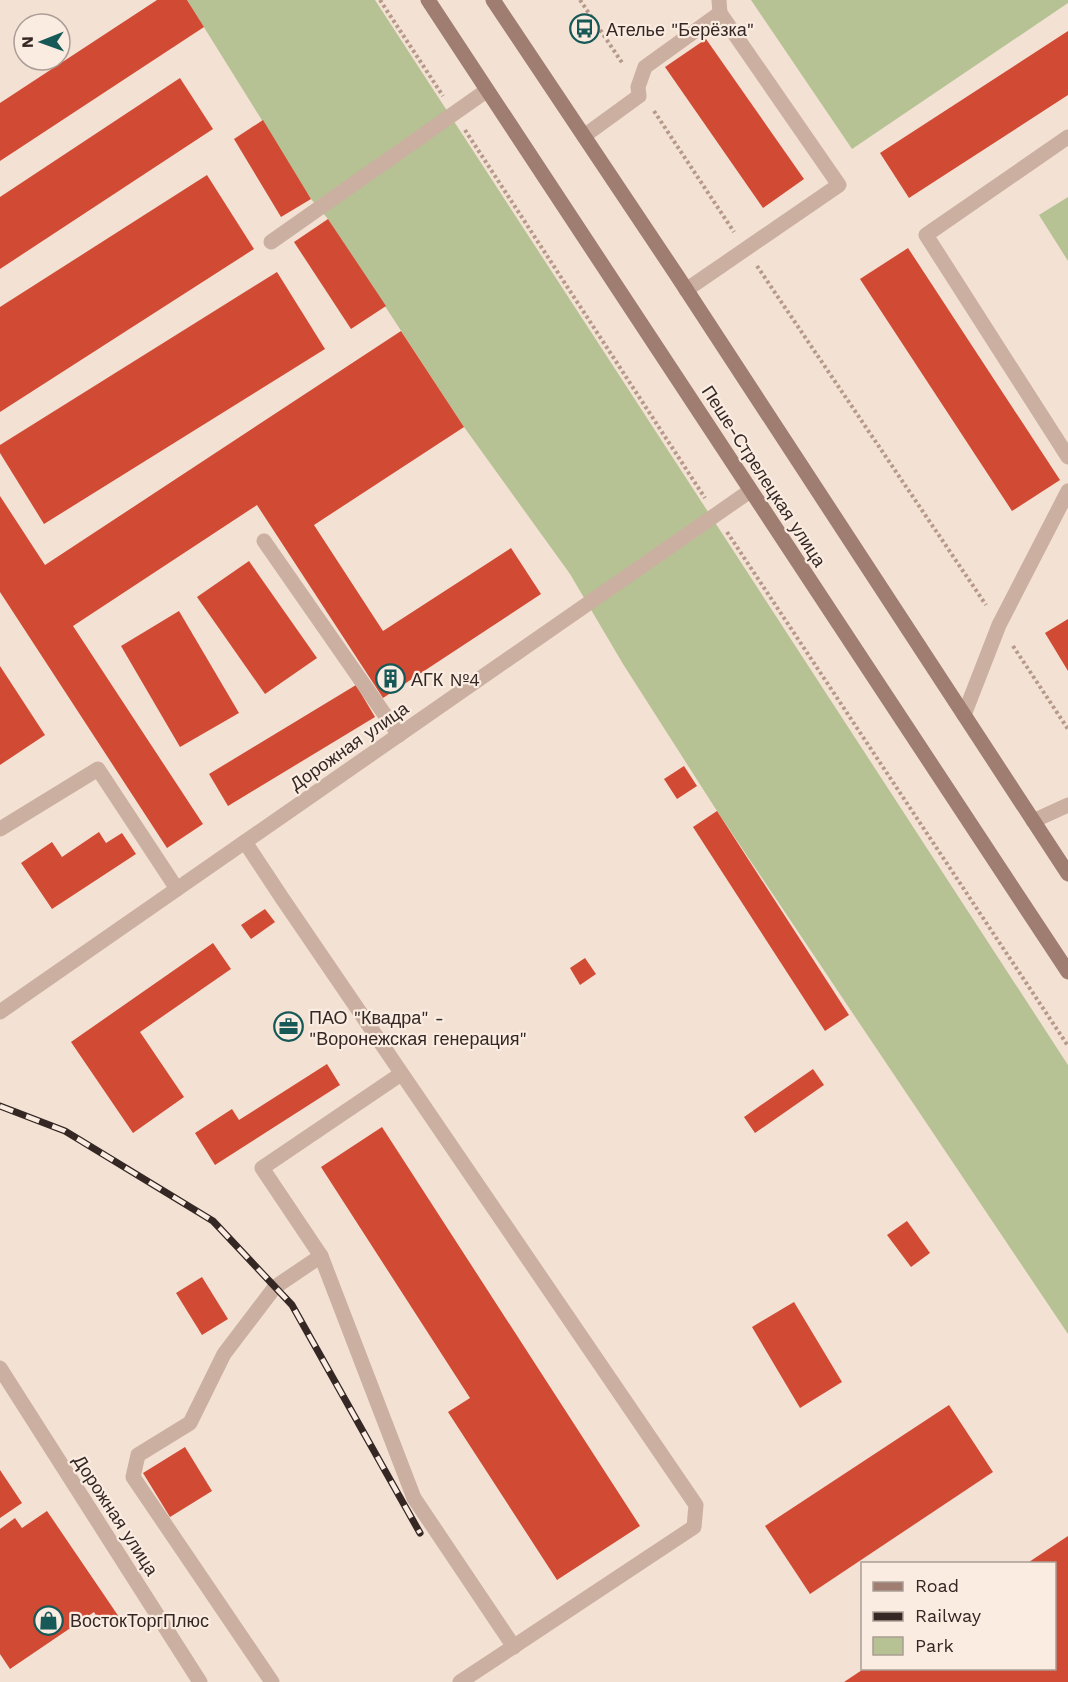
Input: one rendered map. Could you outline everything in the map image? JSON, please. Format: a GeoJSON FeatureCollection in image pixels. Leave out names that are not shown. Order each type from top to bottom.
{"type":"FeatureCollection","features":[{"type":"Feature","properties":{"kind":"main road","name":"Пеше-Стрелецкая улица"},"geometry":{"type":"LineString","coordinates":[[428,0],[1068,972]]}},
{"type":"Feature","properties":{"kind":"main road","name":"Пеше-Стрелецкая улица"},"geometry":{"type":"LineString","coordinates":[[493,0],[686,290],[1068,874]]}},
{"type":"Feature","properties":{"kind":"street"},"geometry":{"type":"LineString","coordinates":[[584,136],[639,96],[638,87],[645,68],[720,6],[839,185],[686,290]]}},
{"type":"Feature","properties":{"kind":"street"},"geometry":{"type":"LineString","coordinates":[[272,242],[486,91]]}},
{"type":"Feature","properties":{"kind":"street"},"geometry":{"type":"LineString","coordinates":[[1068,137],[926,235],[1068,457]]}},
{"type":"Feature","properties":{"kind":"street","name":"Дорожная улица"},"geometry":{"type":"LineString","coordinates":[[0,1012],[750,491]]}},
{"type":"Feature","properties":{"kind":"street"},"geometry":{"type":"LineString","coordinates":[[964,715],[999,625],[1068,491]]}},
{"type":"Feature","properties":{"kind":"street"},"geometry":{"type":"LineString","coordinates":[[264,541],[399,735]]}},
{"type":"Feature","properties":{"kind":"street"},"geometry":{"type":"LineString","coordinates":[[0,829],[98,769],[177,889]]}},
{"type":"Feature","properties":{"kind":"street"},"geometry":{"type":"LineString","coordinates":[[1033,821],[1068,805]]}},
{"type":"Feature","properties":{"kind":"street"},"geometry":{"type":"LineString","coordinates":[[245,842],[696,1505],[694,1527],[460,1682]]}},
{"type":"Feature","properties":{"kind":"street"},"geometry":{"type":"LineString","coordinates":[[401,1074],[262,1168],[321,1256],[414,1498],[514,1647]]}},
{"type":"Feature","properties":{"kind":"street"},"geometry":{"type":"LineString","coordinates":[[272,1682],[133,1477],[138,1455],[190,1423],[224,1354],[275,1287],[321,1256]]}},
{"type":"Feature","properties":{"kind":"street","name":"Дорожная улица"},"geometry":{"type":"LineString","coordinates":[[0,1368],[200,1682]]}},
{"type":"Feature","properties":{"kind":"path"},"geometry":{"type":"LineString","coordinates":[[380,0],[716,515],[1068,1047]]}},
{"type":"Feature","properties":{"kind":"path"},"geometry":{"type":"LineString","coordinates":[[580,0],[1068,729]]}},
{"type":"Feature","properties":{"kind":"green space"},"geometry":{"type":"Polygon","coordinates":[[[187,0],[375,0],[1068,1065],[1068,1334],[717,811],[623,664],[570,574],[464,427],[328,219],[311,199],[187,0]]]}},
{"type":"Feature","properties":{"kind":"green space"},"geometry":{"type":"Polygon","coordinates":[[[751,0],[1068,0],[1068,3],[852,149],[751,0]]]}},
{"type":"Feature","properties":{"kind":"green space"},"geometry":{"type":"Polygon","coordinates":[[[1068,197],[1068,261],[1039,215],[1068,197]]]}},
{"type":"Feature","properties":{"kind":"building"},"geometry":{"type":"Polygon","coordinates":[[[157,0],[187,0],[204,27],[0,161],[0,103],[47,72],[72,72],[72,56],[157,0]]]}},
{"type":"Feature","properties":{"kind":"building"},"geometry":{"type":"Polygon","coordinates":[[[1068,31],[1068,95],[909,198],[880,153],[1068,31]]]}},
{"type":"Feature","properties":{"kind":"building"},"geometry":{"type":"Polygon","coordinates":[[[706,39],[804,179],[763,208],[665,67],[706,39]]]}},
{"type":"Feature","properties":{"kind":"building"},"geometry":{"type":"Polygon","coordinates":[[[180,78],[213,129],[0,269],[0,197],[180,78]]]}},
{"type":"Feature","properties":{"kind":"building"},"geometry":{"type":"Polygon","coordinates":[[[263,120],[311,199],[281,217],[234,139],[263,120]]]}},
{"type":"Feature","properties":{"kind":"building"},"geometry":{"type":"Polygon","coordinates":[[[207,175],[254,249],[0,412],[0,307],[207,175]]]}},
{"type":"Feature","properties":{"kind":"building"},"geometry":{"type":"Polygon","coordinates":[[[328,219],[386,306],[351,329],[294,242],[328,219]]]}},
{"type":"Feature","properties":{"kind":"building"},"geometry":{"type":"Polygon","coordinates":[[[908,248],[1060,480],[1012,511],[860,279],[908,248]]]}},
{"type":"Feature","properties":{"kind":"building"},"geometry":{"type":"Polygon","coordinates":[[[277,272],[325,349],[44,524],[0,453],[0,445],[277,272]]]}},
{"type":"Feature","properties":{"kind":"building"},"geometry":{"type":"Polygon","coordinates":[[[401,331],[464,427],[314,525],[383,631],[511,548],[541,594],[383,698],[257,505],[73,626],[203,824],[167,848],[0,592],[0,496],[45,565],[401,331]]]}},
{"type":"Feature","properties":{"kind":"building"},"geometry":{"type":"Polygon","coordinates":[[[249,561],[317,658],[265,694],[197,597],[249,561]]]}},
{"type":"Feature","properties":{"kind":"building"},"geometry":{"type":"Polygon","coordinates":[[[179,611],[239,713],[180,747],[121,646],[179,611]]]}},
{"type":"Feature","properties":{"kind":"building"},"geometry":{"type":"Polygon","coordinates":[[[1068,619],[1068,671],[1045,633],[1068,619]]]}},
{"type":"Feature","properties":{"kind":"building"},"geometry":{"type":"Polygon","coordinates":[[[0,666],[45,735],[0,765],[0,666]]]}},
{"type":"Feature","properties":{"kind":"building"},"geometry":{"type":"Polygon","coordinates":[[[356,685],[375,717],[228,806],[209,774],[356,685]]]}},
{"type":"Feature","properties":{"kind":"building"},"geometry":{"type":"Polygon","coordinates":[[[684,766],[697,786],[677,799],[664,779],[684,766]]]}},
{"type":"Feature","properties":{"kind":"building"},"geometry":{"type":"Polygon","coordinates":[[[717,811],[849,1015],[825,1031],[693,827],[717,811]]]}},
{"type":"Feature","properties":{"kind":"building"},"geometry":{"type":"Polygon","coordinates":[[[99,832],[106,843],[122,833],[136,854],[52,909],[21,863],[52,842],[62,857],[99,832]]]}},
{"type":"Feature","properties":{"kind":"building"},"geometry":{"type":"Polygon","coordinates":[[[265,909],[275,922],[251,939],[241,925],[265,909]]]}},
{"type":"Feature","properties":{"kind":"building"},"geometry":{"type":"Polygon","coordinates":[[[213,943],[231,969],[140,1032],[184,1097],[133,1133],[71,1042],[213,943]]]}},
{"type":"Feature","properties":{"kind":"building"},"geometry":{"type":"Polygon","coordinates":[[[585,958],[596,974],[580,985],[570,968],[585,958]]]}},
{"type":"Feature","properties":{"kind":"building"},"geometry":{"type":"Polygon","coordinates":[[[327,1064],[340,1085],[215,1165],[195,1133],[232,1109],[239,1120],[327,1064]]]}},
{"type":"Feature","properties":{"kind":"building"},"geometry":{"type":"Polygon","coordinates":[[[813,1069],[824,1085],[755,1133],[744,1117],[813,1069]]]}},
{"type":"Feature","properties":{"kind":"building"},"geometry":{"type":"Polygon","coordinates":[[[382,1127],[640,1526],[557,1580],[448,1412],[470,1398],[321,1167],[382,1127]]]}},
{"type":"Feature","properties":{"kind":"building"},"geometry":{"type":"Polygon","coordinates":[[[907,1221],[930,1253],[911,1267],[887,1235],[907,1221]]]}},
{"type":"Feature","properties":{"kind":"building"},"geometry":{"type":"Polygon","coordinates":[[[202,1277],[228,1319],[202,1335],[176,1293],[202,1277]]]}},
{"type":"Feature","properties":{"kind":"building"},"geometry":{"type":"Polygon","coordinates":[[[794,1302],[842,1382],[800,1408],[752,1327],[794,1302]]]}},
{"type":"Feature","properties":{"kind":"building"},"geometry":{"type":"Polygon","coordinates":[[[949,1405],[993,1472],[810,1594],[765,1526],[949,1405]]]}},
{"type":"Feature","properties":{"kind":"building"},"geometry":{"type":"Polygon","coordinates":[[[185,1447],[212,1491],[170,1517],[143,1473],[185,1447]]]}},
{"type":"Feature","properties":{"kind":"building"},"geometry":{"type":"Polygon","coordinates":[[[0,1470],[22,1503],[0,1518],[0,1470]]]}},
{"type":"Feature","properties":{"kind":"building"},"geometry":{"type":"Polygon","coordinates":[[[47,1511],[119,1617],[104,1628],[94,1612],[10,1669],[0,1654],[0,1529],[15,1518],[22,1528],[47,1511]]]}},
{"type":"Feature","properties":{"kind":"building"},"geometry":{"type":"Polygon","coordinates":[[[1068,1536],[1068,1682],[844,1682],[862,1670],[1056,1670],[1056,1562],[1029,1562],[1068,1536]]]}},
{"type":"Feature","properties":{"kind":"railway"},"geometry":{"type":"LineString","coordinates":[[0,1106],[65,1131],[213,1221],[292,1305],[420,1533]]}},
{"type":"Feature","properties":{"kind":"place","name":"Ателье \"Берёзка\""},"geometry":{"type":"Point","coordinates":[585,29]}},
{"type":"Feature","properties":{"kind":"place","name":"АГК №4"},"geometry":{"type":"Point","coordinates":[390,679]}},
{"type":"Feature","properties":{"kind":"place","name":"ПАО \"Квадра\" - \"Воронежская генерация\""},"geometry":{"type":"Point","coordinates":[288,1027]}},
{"type":"Feature","properties":{"kind":"place","name":"ВостокТоргПлюс"},"geometry":{"type":"Point","coordinates":[49,1620]}}]}
